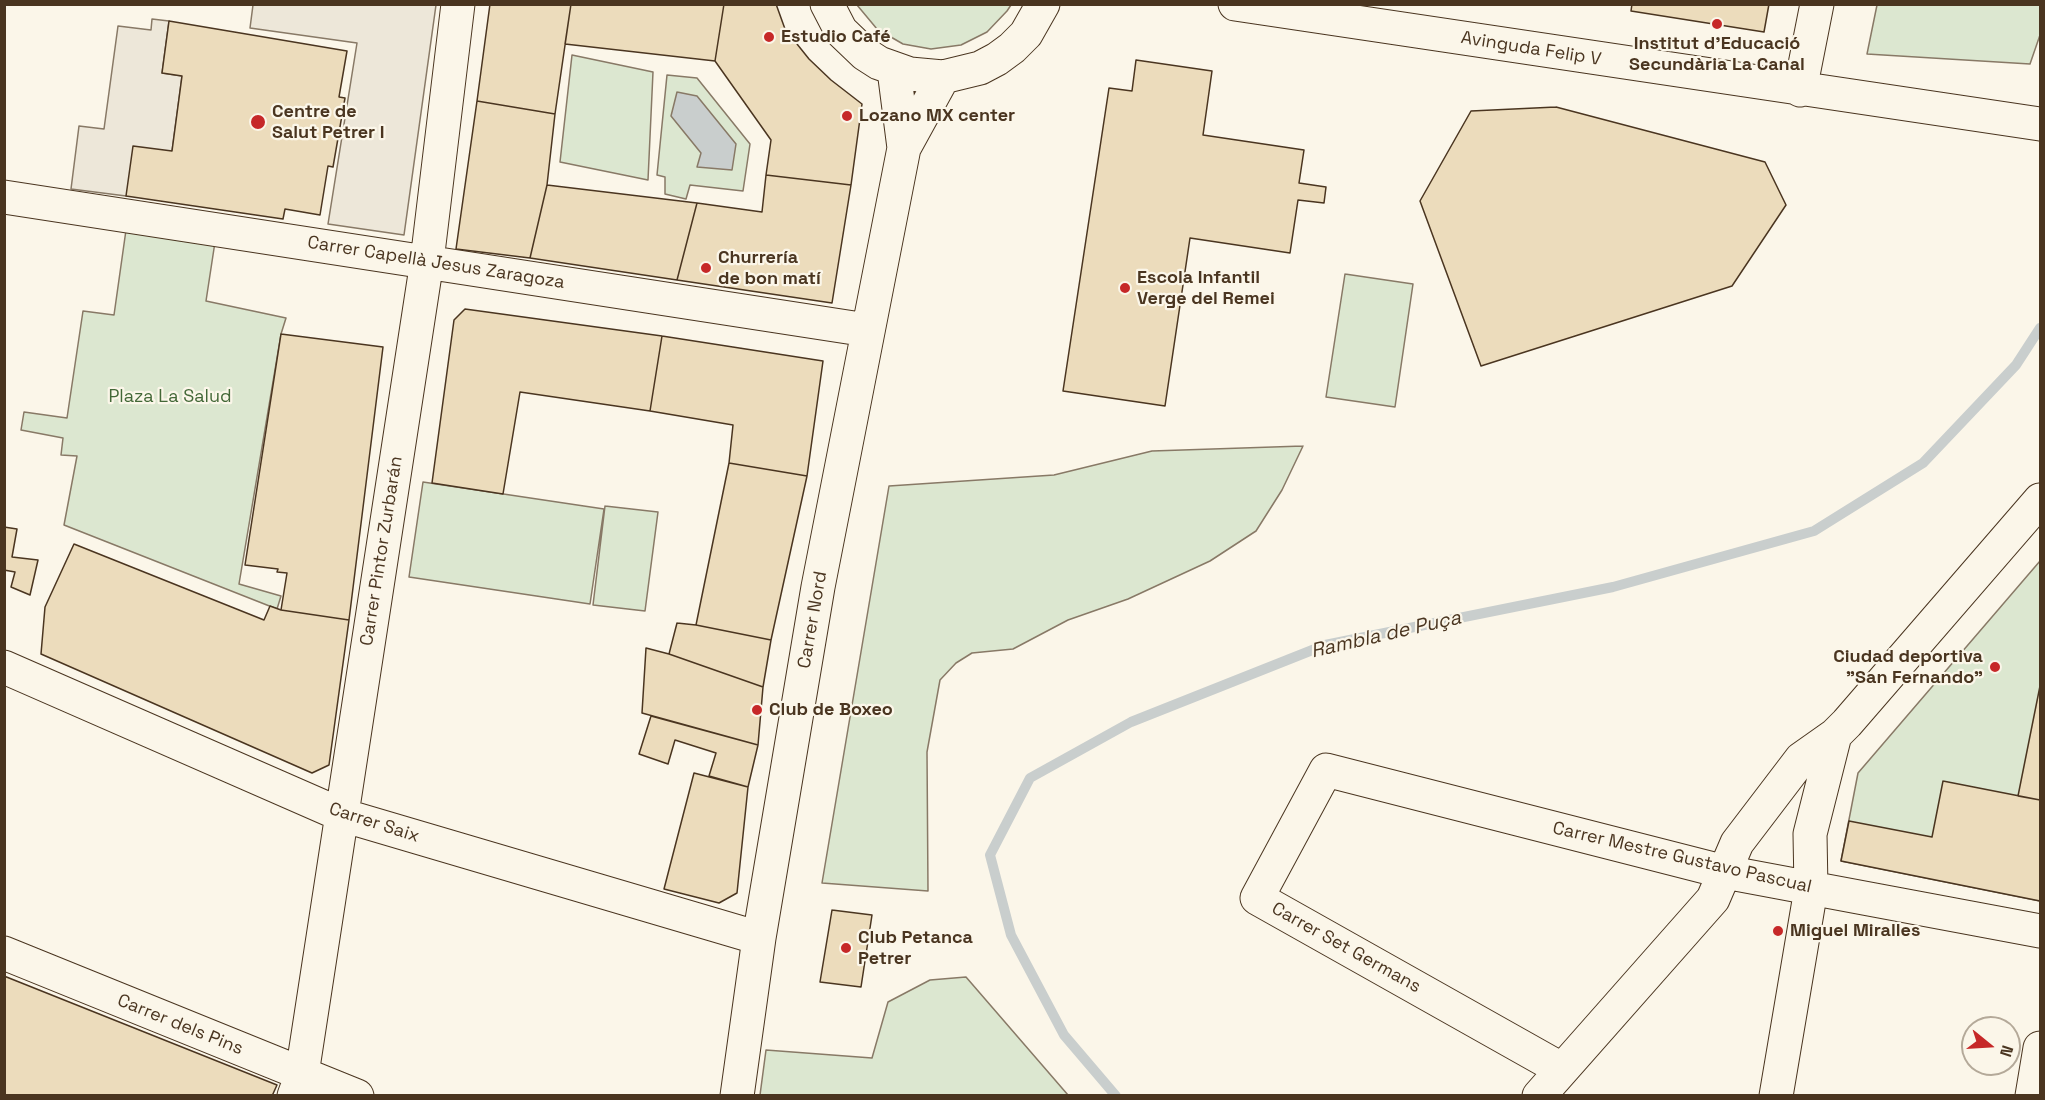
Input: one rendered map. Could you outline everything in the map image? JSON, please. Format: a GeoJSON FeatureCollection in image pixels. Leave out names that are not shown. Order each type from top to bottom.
{"type":"FeatureCollection","features":[{"type":"Feature","properties":{"kind":"street","name":"Carrer Pintor Zurbarán"},"geometry":{"type":"LineString","coordinates":[[298,1085],[427,261],[458,4]]}},
{"type":"Feature","properties":{"kind":"street"},"geometry":{"type":"LineString","coordinates":[[826,4],[841,31],[865,54],[894,70],[943,77],[980,68],[1004,53],[1026,34],[1043,4]]}},
{"type":"Feature","properties":{"kind":"street","name":"Avinguda Felip V"},"geometry":{"type":"LineString","coordinates":[[1235,4],[2040,124]]}},
{"type":"Feature","properties":{"kind":"street"},"geometry":{"type":"LineString","coordinates":[[1800,90],[1817,4]]}},
{"type":"Feature","properties":{"kind":"street","name":"Carrer Nord"},"geometry":{"type":"LineString","coordinates":[[894,70],[904,148]]}},
{"type":"Feature","properties":{"kind":"street","name":"Carrer Nord"},"geometry":{"type":"LineString","coordinates":[[737,1095],[759,938],[818,587],[867,330],[904,148],[943,77]]}},
{"type":"Feature","properties":{"kind":"street","name":"Carrer Capellà Jesus Zaragoza"},"geometry":{"type":"LineString","coordinates":[[4,197],[867,330]]}},
{"type":"Feature","properties":{"kind":"street"},"geometry":{"type":"LineString","coordinates":[[1539,1095],[1713,899],[1737,843],[1801,759],[1835,735],[2040,500]]}},
{"type":"Feature","properties":{"kind":"street","name":"Carrer Saix"},"geometry":{"type":"LineString","coordinates":[[4,667],[342,815],[759,938]]}},
{"type":"Feature","properties":{"kind":"street"},"geometry":{"type":"LineString","coordinates":[[1776,1095],[1811,889],[1810,834],[1835,735]]}},
{"type":"Feature","properties":{"kind":"street","name":"Carrer Mestre Gustavo Pascual"},"geometry":{"type":"LineString","coordinates":[[1326,770],[1725,872],[2040,932]]}},
{"type":"Feature","properties":{"kind":"street","name":"Carrer Set Germans"},"geometry":{"type":"LineString","coordinates":[[1326,770],[1257,898],[1561,1069]]}},
{"type":"Feature","properties":{"kind":"street","name":"Carrer dels Pins"},"geometry":{"type":"LineString","coordinates":[[4,953],[298,1085],[357,1095]]}},
{"type":"Feature","properties":{"kind":"street"},"geometry":{"type":"LineString","coordinates":[[2032,1095],[2040,1048]]}},
{"type":"Feature","properties":{"kind":"green space"},"geometry":{"type":"Polygon","coordinates":[[[857,5],[1011,5],[987,32],[961,45],[931,49],[903,44],[877,29],[857,5]]]}},
{"type":"Feature","properties":{"kind":"green space"},"geometry":{"type":"Polygon","coordinates":[[[1877,5],[2040,5],[2040,35],[2030,64],[1867,54],[1877,5]]]}},
{"type":"Feature","properties":{"kind":"green space"},"geometry":{"type":"Polygon","coordinates":[[[572,55],[653,72],[648,180],[560,162],[572,55]]]}},
{"type":"Feature","properties":{"kind":"green space"},"geometry":{"type":"Polygon","coordinates":[[[667,75],[697,78],[750,144],[743,191],[690,185],[686,199],[665,194],[665,177],[657,175],[667,75]]]}},
{"type":"Feature","properties":{"kind":"green space","name":"Plaza La Salud"},"geometry":{"type":"Polygon","coordinates":[[[126,230],[215,242],[206,301],[286,318],[281,334],[239,584],[281,596],[277,609],[64,525],[77,456],[61,455],[63,438],[21,430],[24,412],[67,418],[83,311],[114,315],[126,230]]]}},
{"type":"Feature","properties":{"kind":"green space"},"geometry":{"type":"Polygon","coordinates":[[[1345,274],[1413,284],[1395,407],[1326,397],[1345,274]]]}},
{"type":"Feature","properties":{"kind":"green space"},"geometry":{"type":"Polygon","coordinates":[[[1303,446],[1282,490],[1256,531],[1210,561],[1128,599],[1068,620],[1013,649],[972,653],[956,663],[940,680],[927,752],[928,891],[822,883],[889,486],[1054,475],[1152,451],[1303,446]]]}},
{"type":"Feature","properties":{"kind":"green space"},"geometry":{"type":"Polygon","coordinates":[[[423,482],[604,509],[590,604],[409,577],[423,482]]]}},
{"type":"Feature","properties":{"kind":"green space"},"geometry":{"type":"Polygon","coordinates":[[[605,506],[658,512],[645,611],[593,605],[605,506]]]}},
{"type":"Feature","properties":{"kind":"green space","name":"Ciudad deportiva \"San Fernando\""},"geometry":{"type":"Polygon","coordinates":[[[2040,561],[2040,901],[1841,861],[1858,773],[2040,561]]]}},
{"type":"Feature","properties":{"kind":"green space"},"geometry":{"type":"Polygon","coordinates":[[[966,977],[1068,1095],[760,1095],[766,1050],[872,1058],[888,1002],[930,980],[966,977]]]}},
{"type":"Feature","properties":{"kind":"shaded area"},"geometry":{"type":"Polygon","coordinates":[[[253,5],[436,5],[404,235],[328,224],[357,43],[250,28],[253,5]]]}},
{"type":"Feature","properties":{"kind":"shaded area"},"geometry":{"type":"Polygon","coordinates":[[[152,19],[169,21],[162,73],[182,76],[172,151],[126,196],[71,189],[79,126],[104,129],[118,26],[151,30],[152,19]]]}},
{"type":"Feature","properties":{"kind":"shaded area"},"geometry":{"type":"Polygon","coordinates":[[[677,92],[697,96],[736,144],[732,170],[697,167],[701,153],[671,116],[677,92]]]}},
{"type":"Feature","properties":{"kind":"building"},"geometry":{"type":"Polygon","coordinates":[[[490,4],[571,4],[555,114],[477,101],[490,4]]]}},
{"type":"Feature","properties":{"kind":"building"},"geometry":{"type":"Polygon","coordinates":[[[571,4],[724,4],[715,61],[565,44],[571,4]]]}},
{"type":"Feature","properties":{"kind":"building"},"geometry":{"type":"Polygon","coordinates":[[[724,4],[776,4],[785,29],[809,59],[862,104],[851,185],[766,175],[771,140],[715,61],[724,4]]]}},
{"type":"Feature","properties":{"kind":"building"},"geometry":{"type":"Polygon","coordinates":[[[1632,4],[1769,4],[1764,32],[1631,11],[1632,4]]]}},
{"type":"Feature","properties":{"kind":"building","name":"Centre de Salut Petrer I"},"geometry":{"type":"Polygon","coordinates":[[[169,21],[347,51],[339,97],[345,98],[333,167],[328,166],[320,215],[285,209],[283,219],[126,196],[133,146],[172,151],[182,76],[162,73],[169,21]]]}},
{"type":"Feature","properties":{"kind":"building"},"geometry":{"type":"Polygon","coordinates":[[[1136,60],[1212,71],[1203,135],[1304,150],[1299,183],[1326,187],[1324,203],[1298,200],[1290,253],[1190,238],[1165,406],[1063,391],[1109,88],[1132,91],[1136,60]]]}},
{"type":"Feature","properties":{"kind":"building"},"geometry":{"type":"Polygon","coordinates":[[[477,101],[555,114],[547,185],[530,258],[456,249],[477,101]]]}},
{"type":"Feature","properties":{"kind":"building"},"geometry":{"type":"Polygon","coordinates":[[[1556,107],[1765,162],[1786,205],[1732,286],[1481,366],[1420,201],[1471,111],[1556,107]]]}},
{"type":"Feature","properties":{"kind":"building"},"geometry":{"type":"Polygon","coordinates":[[[766,175],[851,185],[832,303],[677,280],[697,203],[762,212],[766,175]]]}},
{"type":"Feature","properties":{"kind":"building"},"geometry":{"type":"Polygon","coordinates":[[[547,185],[697,203],[677,280],[530,258],[547,185]]]}},
{"type":"Feature","properties":{"kind":"building"},"geometry":{"type":"Polygon","coordinates":[[[465,309],[662,336],[650,411],[520,392],[503,494],[432,483],[454,320],[465,309]]]}},
{"type":"Feature","properties":{"kind":"building"},"geometry":{"type":"Polygon","coordinates":[[[281,334],[383,347],[349,620],[281,610],[287,573],[277,572],[278,569],[245,565],[281,334]]]}},
{"type":"Feature","properties":{"kind":"building"},"geometry":{"type":"Polygon","coordinates":[[[662,336],[823,361],[807,476],[729,463],[733,425],[650,411],[662,336]]]}},
{"type":"Feature","properties":{"kind":"building"},"geometry":{"type":"Polygon","coordinates":[[[729,463],[807,476],[771,640],[696,625],[729,463]]]}},
{"type":"Feature","properties":{"kind":"building"},"geometry":{"type":"Polygon","coordinates":[[[4,527],[17,529],[12,557],[38,560],[30,595],[11,587],[15,572],[4,570],[4,527]]]}},
{"type":"Feature","properties":{"kind":"building"},"geometry":{"type":"Polygon","coordinates":[[[74,544],[264,620],[270,606],[281,610],[349,620],[329,765],[312,773],[41,654],[45,607],[74,544]]]}},
{"type":"Feature","properties":{"kind":"building"},"geometry":{"type":"Polygon","coordinates":[[[677,623],[771,640],[763,687],[669,654],[677,623]]]}},
{"type":"Feature","properties":{"kind":"building"},"geometry":{"type":"Polygon","coordinates":[[[646,648],[763,687],[758,745],[642,713],[646,648]]]}},
{"type":"Feature","properties":{"kind":"building"},"geometry":{"type":"Polygon","coordinates":[[[2040,686],[2040,800],[2018,796],[2040,686]]]}},
{"type":"Feature","properties":{"kind":"building"},"geometry":{"type":"Polygon","coordinates":[[[651,716],[758,745],[748,787],[709,776],[716,753],[675,740],[668,764],[639,754],[651,716]]]}},
{"type":"Feature","properties":{"kind":"building"},"geometry":{"type":"Polygon","coordinates":[[[694,773],[748,787],[737,893],[719,903],[664,889],[694,773]]]}},
{"type":"Feature","properties":{"kind":"building"},"geometry":{"type":"Polygon","coordinates":[[[1943,781],[2040,800],[2040,901],[1841,861],[1849,821],[1932,837],[1943,781]]]}},
{"type":"Feature","properties":{"kind":"building","name":"Club Petanca Petrer"},"geometry":{"type":"Polygon","coordinates":[[[832,910],[872,915],[861,987],[820,982],[832,910]]]}},
{"type":"Feature","properties":{"kind":"building"},"geometry":{"type":"Polygon","coordinates":[[[4,976],[277,1085],[272,1096],[4,1096],[4,976]]]}},
{"type":"Feature","properties":{"kind":"waterway","name":"Rambla de Puça"},"geometry":{"type":"LineString","coordinates":[[1116,1096],[1064,1035],[1011,935],[990,855],[1030,778],[1131,722],[1325,645],[1613,587],[1814,531],[1923,463],[2016,365],[2040,328]]}},
{"type":"Feature","properties":{"kind":"place","name":"Institut d'Educació Secundària La Canal"},"geometry":{"type":"Point","coordinates":[1717,24]}},
{"type":"Feature","properties":{"kind":"place","name":"Estudio Café"},"geometry":{"type":"Point","coordinates":[769,37]}},
{"type":"Feature","properties":{"kind":"place","name":"Lozano MX center"},"geometry":{"type":"Point","coordinates":[847,116]}},
{"type":"Feature","properties":{"kind":"place","name":"Centre de Salut Petrer I"},"geometry":{"type":"Point","coordinates":[258,122]}},
{"type":"Feature","properties":{"kind":"place","name":"Churrería de bon matí"},"geometry":{"type":"Point","coordinates":[706,268]}},
{"type":"Feature","properties":{"kind":"place","name":"Escola Infantil Verge del Remei"},"geometry":{"type":"Point","coordinates":[1125,288]}},
{"type":"Feature","properties":{"kind":"place","name":"Ciudad deportiva \"San Fernando\""},"geometry":{"type":"Point","coordinates":[1995,667]}},
{"type":"Feature","properties":{"kind":"place","name":"Club de Boxeo"},"geometry":{"type":"Point","coordinates":[757,710]}},
{"type":"Feature","properties":{"kind":"place","name":"Miguel Miralles"},"geometry":{"type":"Point","coordinates":[1778,931]}},
{"type":"Feature","properties":{"kind":"place","name":"Club Petanca Petrer"},"geometry":{"type":"Point","coordinates":[846,948]}}]}
